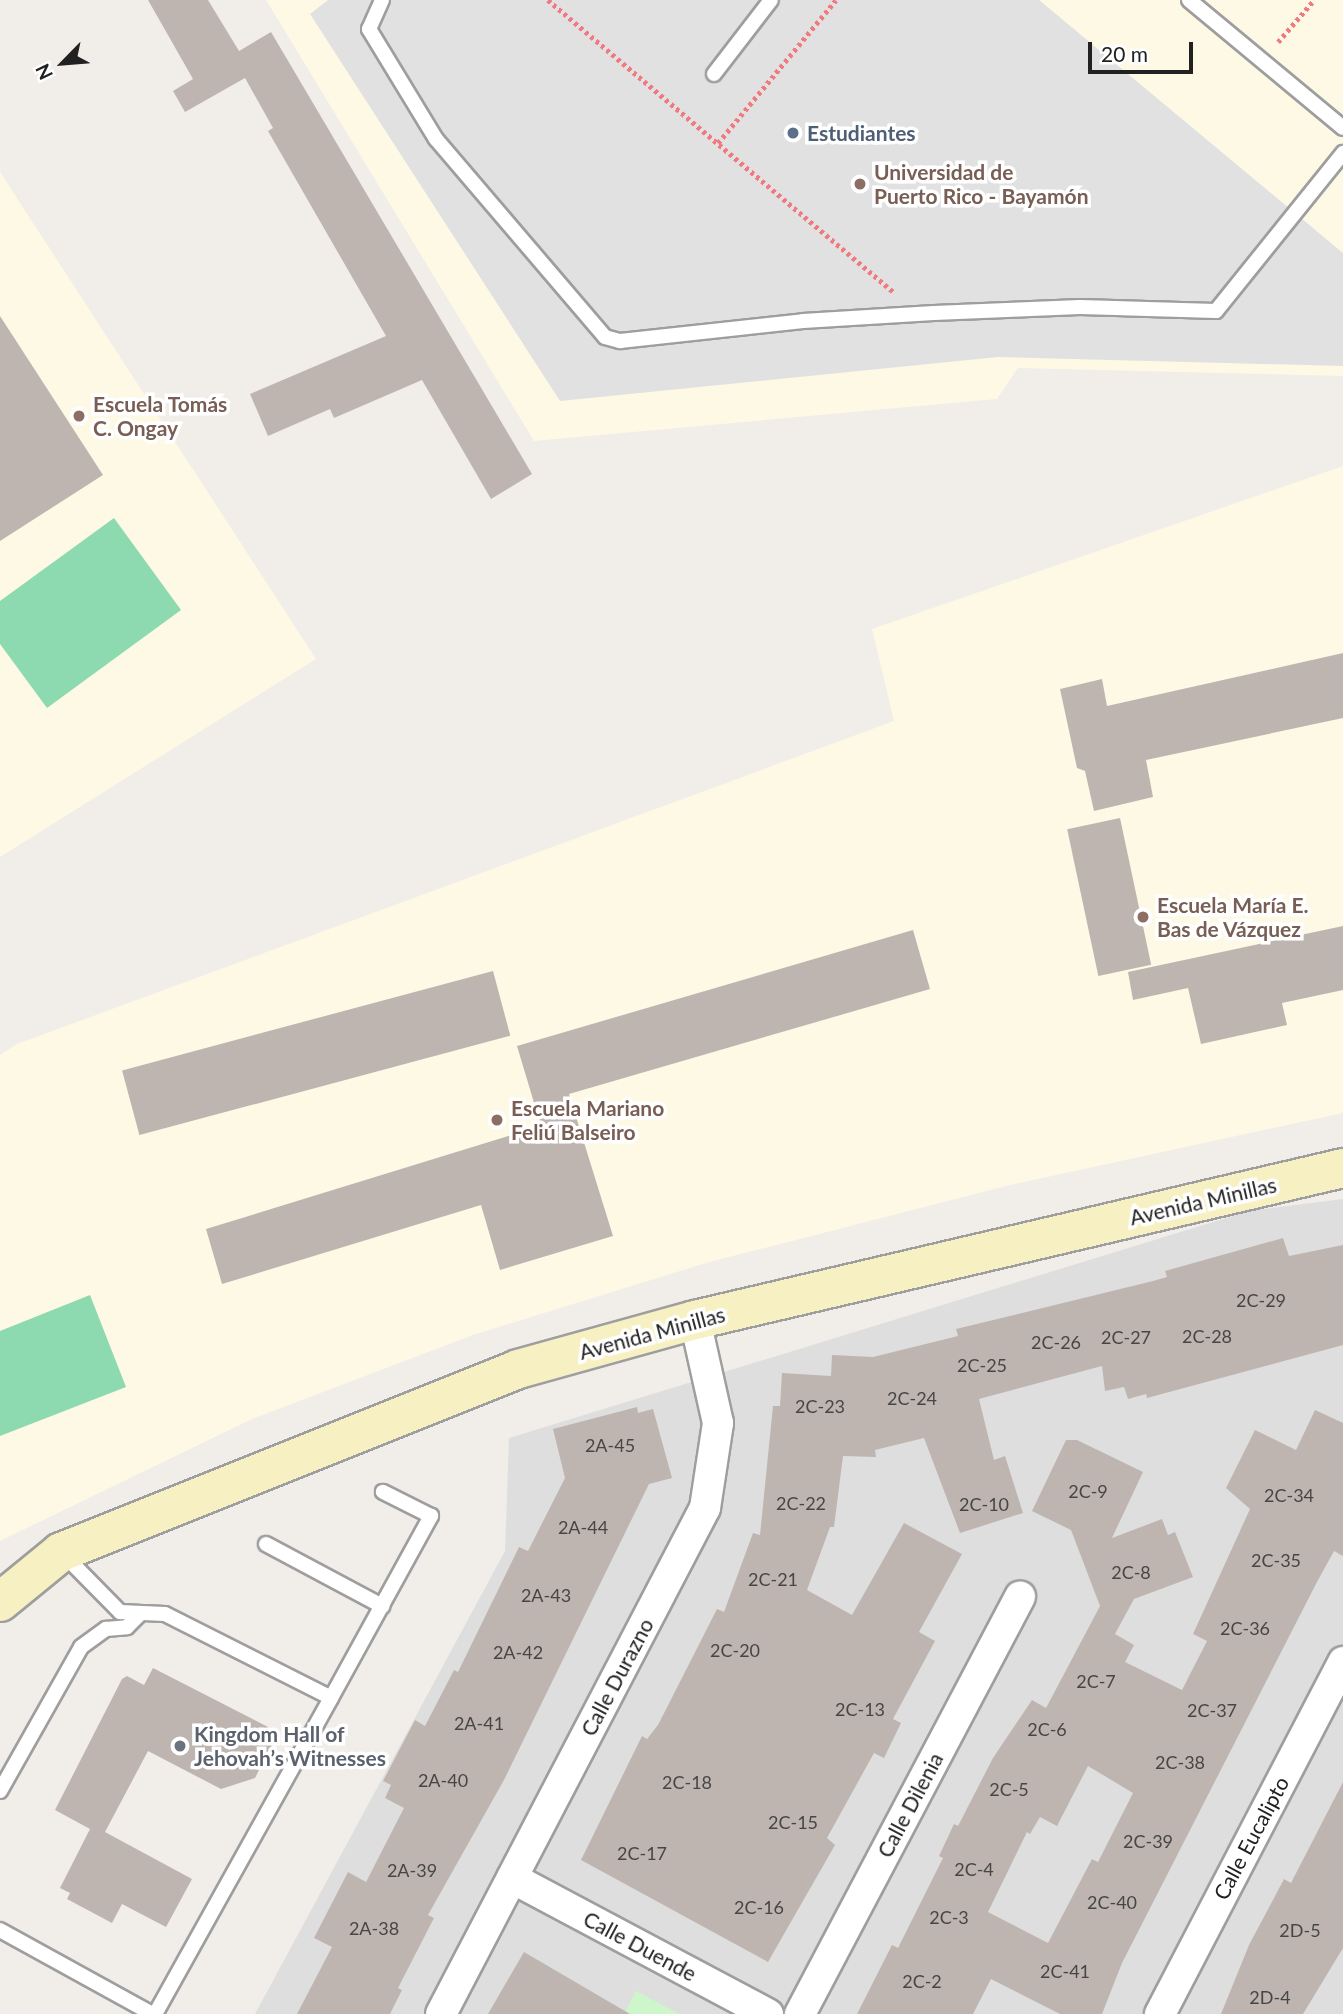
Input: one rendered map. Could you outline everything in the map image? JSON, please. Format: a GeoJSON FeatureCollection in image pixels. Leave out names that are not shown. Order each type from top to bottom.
{"type":"FeatureCollection","features":[{"type":"Feature","properties":{"kind":"main road","name":"Avenida Minillas"},"geometry":{"type":"LineString","coordinates":[[0,1602],[61,1552],[518,1369],[695,1321],[1343,1168]]}},
{"type":"Feature","properties":{"kind":"street","name":"Calle Durazno"},"geometry":{"type":"LineString","coordinates":[[441,2014],[705,1508],[718,1423],[695,1321]]}},
{"type":"Feature","properties":{"kind":"street","name":"Calle Dilenia"},"geometry":{"type":"LineString","coordinates":[[800,2014],[1020,1596]]}},
{"type":"Feature","properties":{"kind":"street","name":"Calle Eucalipto"},"geometry":{"type":"LineString","coordinates":[[1160,2014],[1343,1662]]}},
{"type":"Feature","properties":{"kind":"street","name":"Calle Duende"},"geometry":{"type":"LineString","coordinates":[[512,1878],[768,2014]]}},
{"type":"Feature","properties":{"kind":"lane"},"geometry":{"type":"LineString","coordinates":[[382,0],[369,29],[436,139],[605,337],[620,341],[803,321],[934,313],[1080,307],[1216,311],[1343,153]]}},
{"type":"Feature","properties":{"kind":"lane"},"geometry":{"type":"LineString","coordinates":[[714,74],[771,0]]}},
{"type":"Feature","properties":{"kind":"lane"},"geometry":{"type":"LineString","coordinates":[[1189,0],[1343,128]]}},
{"type":"Feature","properties":{"kind":"lane"},"geometry":{"type":"LineString","coordinates":[[0,1930],[154,2014],[431,1516],[383,1492]]}},
{"type":"Feature","properties":{"kind":"lane"},"geometry":{"type":"LineString","coordinates":[[266,1544],[382,1606]]}},
{"type":"Feature","properties":{"kind":"lane"},"geometry":{"type":"LineString","coordinates":[[61,1552],[120,1612],[164,1614],[331,1698]]}},
{"type":"Feature","properties":{"kind":"lane"},"geometry":{"type":"LineString","coordinates":[[0,1791],[81,1647],[106,1629],[127,1627],[141,1614]]}},
{"type":"Feature","properties":{"kind":"path"},"geometry":{"type":"LineString","coordinates":[[548,0],[893,292]]}},
{"type":"Feature","properties":{"kind":"path"},"geometry":{"type":"LineString","coordinates":[[718,144],[836,0]]}},
{"type":"Feature","properties":{"kind":"path"},"geometry":{"type":"LineString","coordinates":[[1278,43],[1314,0]]}},
{"type":"Feature","properties":{"kind":"shaded area","name":"Estudiantes"},"geometry":{"type":"Polygon","coordinates":[[[266,0],[1343,0],[1343,376],[1018,368],[997,399],[534,441],[266,0]]]}},
{"type":"Feature","properties":{"kind":"shaded area","name":"Estudiantes"},"geometry":{"type":"Polygon","coordinates":[[[328,0],[1039,0],[1343,253],[1343,366],[998,357],[560,401],[310,14],[328,0]]]}},
{"type":"Feature","properties":{"kind":"shaded area","name":"Escuela Tomás C. Ongay"},"geometry":{"type":"Polygon","coordinates":[[[0,172],[316,659],[0,857],[0,172]]]}},
{"type":"Feature","properties":{"kind":"shaded area","name":"Escuela Mariano Feliú Balseiro"},"geometry":{"type":"Polygon","coordinates":[[[1343,466],[1343,1113],[1010,1185],[706,1263],[473,1335],[252,1419],[0,1541],[0,1055],[17,1044],[894,721],[872,629],[1343,466]]]}},
{"type":"Feature","properties":{"kind":"shaded area"},"geometry":{"type":"Polygon","coordinates":[[[1343,1199],[1343,2014],[255,2014],[505,1551],[509,1438],[1249,1211],[1343,1199]]]}},
{"type":"Feature","properties":{"kind":"green space"},"geometry":{"type":"Polygon","coordinates":[[[114,518],[181,610],[47,708],[0,644],[0,601],[114,518]]]}},
{"type":"Feature","properties":{"kind":"green space"},"geometry":{"type":"Polygon","coordinates":[[[90,1295],[126,1387],[0,1436],[0,1331],[90,1295]]]}},
{"type":"Feature","properties":{"kind":"green space"},"geometry":{"type":"Polygon","coordinates":[[[636,1991],[679,2014],[624,2014],[636,1991]]]}},
{"type":"Feature","properties":{"kind":"building"},"geometry":{"type":"Polygon","coordinates":[[[148,0],[208,0],[239,51],[271,32],[532,474],[491,499],[422,380],[334,418],[330,409],[268,436],[250,394],[386,336],[268,131],[273,128],[245,78],[185,112],[173,91],[193,79],[148,0]]]}},
{"type":"Feature","properties":{"kind":"building"},"geometry":{"type":"Polygon","coordinates":[[[0,316],[103,475],[0,541],[0,316]]]}},
{"type":"Feature","properties":{"kind":"building"},"geometry":{"type":"Polygon","coordinates":[[[1343,653],[1343,718],[1146,760],[1153,797],[1094,811],[1085,771],[1077,768],[1060,689],[1102,679],[1107,706],[1343,653]]]}},
{"type":"Feature","properties":{"kind":"building"},"geometry":{"type":"Polygon","coordinates":[[[1120,818],[1151,965],[1098,976],[1067,829],[1120,818]]]}},
{"type":"Feature","properties":{"kind":"building"},"geometry":{"type":"Polygon","coordinates":[[[1343,926],[1343,990],[1282,1003],[1287,1025],[1201,1044],[1188,988],[1133,1000],[1128,972],[1343,926]]]}},
{"type":"Feature","properties":{"kind":"building"},"geometry":{"type":"Polygon","coordinates":[[[913,930],[930,989],[569,1094],[613,1236],[500,1270],[481,1205],[222,1284],[206,1229],[541,1126],[517,1046],[913,930]]]}},
{"type":"Feature","properties":{"kind":"building"},"geometry":{"type":"Polygon","coordinates":[[[493,971],[510,1036],[139,1135],[122,1070],[493,971]]]}},
{"type":"Feature","properties":{"kind":"building"},"geometry":{"type":"Polygon","coordinates":[[[1283,1238],[1289,1256],[1343,1245],[1343,1345],[1147,1398],[1146,1394],[1128,1399],[1124,1387],[1105,1391],[1102,1366],[979,1399],[994,1460],[1005,1456],[1023,1513],[960,1533],[924,1438],[875,1450],[876,1457],[843,1456],[834,1527],[830,1527],[807,1590],[852,1615],[904,1523],[962,1554],[919,1632],[935,1641],[893,1719],[901,1723],[884,1758],[874,1753],[827,1838],[835,1845],[768,1962],[581,1860],[642,1736],[647,1739],[658,1725],[717,1609],[724,1612],[753,1533],[760,1535],[773,1406],[780,1406],[782,1373],[831,1376],[832,1355],[873,1357],[958,1336],[956,1329],[1153,1281],[1167,1277],[1165,1271],[1283,1238]]]}},
{"type":"Feature","properties":{"kind":"building"},"geometry":{"type":"Polygon","coordinates":[[[637,1407],[638,1413],[653,1409],[672,1478],[649,1484],[504,1780],[428,1915],[434,1918],[398,1988],[402,1990],[390,2014],[297,2014],[332,1947],[314,1938],[348,1872],[366,1882],[404,1808],[385,1798],[391,1785],[383,1781],[415,1720],[425,1726],[454,1670],[458,1672],[519,1547],[528,1551],[565,1478],[553,1429],[637,1407]]]}},
{"type":"Feature","properties":{"kind":"building"},"geometry":{"type":"Polygon","coordinates":[[[1315,1410],[1343,1423],[1343,1556],[1334,1551],[1317,1582],[1122,1963],[1102,2014],[1060,2014],[991,1979],[973,2014],[857,2014],[892,1945],[898,1948],[943,1858],[939,1856],[954,1824],[958,1826],[993,1758],[1032,1700],[1046,1708],[1100,1606],[1071,1530],[1032,1511],[1066,1440],[1077,1440],[1143,1472],[1112,1538],[1162,1519],[1168,1535],[1175,1532],[1193,1577],[1134,1599],[1115,1634],[1134,1645],[1125,1662],[1182,1690],[1207,1641],[1193,1634],[1250,1509],[1226,1488],[1255,1430],[1296,1450],[1315,1410]],[[1088,1766],[1057,1826],[1040,1817],[1030,1834],[1027,1832],[988,1912],[1048,1943],[1092,1859],[1098,1862],[1133,1793],[1088,1766]]]}},
{"type":"Feature","properties":{"kind":"building","name":"Kingdom Hall of Jehovah’s Witnesses"},"geometry":{"type":"Polygon","coordinates":[[[153,1668],[268,1727],[264,1736],[274,1741],[255,1778],[221,1789],[148,1751],[105,1832],[192,1879],[166,1927],[122,1904],[112,1923],[67,1899],[70,1893],[60,1888],[90,1829],[55,1810],[122,1679],[127,1676],[144,1685],[153,1668]]]}},
{"type":"Feature","properties":{"kind":"building"},"geometry":{"type":"Polygon","coordinates":[[[1343,1782],[1343,1948],[1303,2014],[1221,2014],[1249,1945],[1284,1879],[1291,1883],[1343,1782]]]}},
{"type":"Feature","properties":{"kind":"building"},"geometry":{"type":"Polygon","coordinates":[[[524,1952],[630,2014],[488,2014],[524,1952]]]}},
{"type":"Feature","properties":{"kind":"place","name":"Estudiantes"},"geometry":{"type":"Point","coordinates":[793,133]}},
{"type":"Feature","properties":{"kind":"place","name":"Universidad de Puerto Rico - Bayamón"},"geometry":{"type":"Point","coordinates":[860,184]}},
{"type":"Feature","properties":{"kind":"place","name":"Escuela Tomás C. Ongay"},"geometry":{"type":"Point","coordinates":[79,416]}},
{"type":"Feature","properties":{"kind":"place","name":"Escuela María E. Bas de Vázquez"},"geometry":{"type":"Point","coordinates":[1143,917]}},
{"type":"Feature","properties":{"kind":"place","name":"Escuela Mariano Feliú Balseiro"},"geometry":{"type":"Point","coordinates":[497,1120]}},
{"type":"Feature","properties":{"kind":"place","name":"Kingdom Hall of Jehovah’s Witnesses"},"geometry":{"type":"Point","coordinates":[180,1746]}}]}
